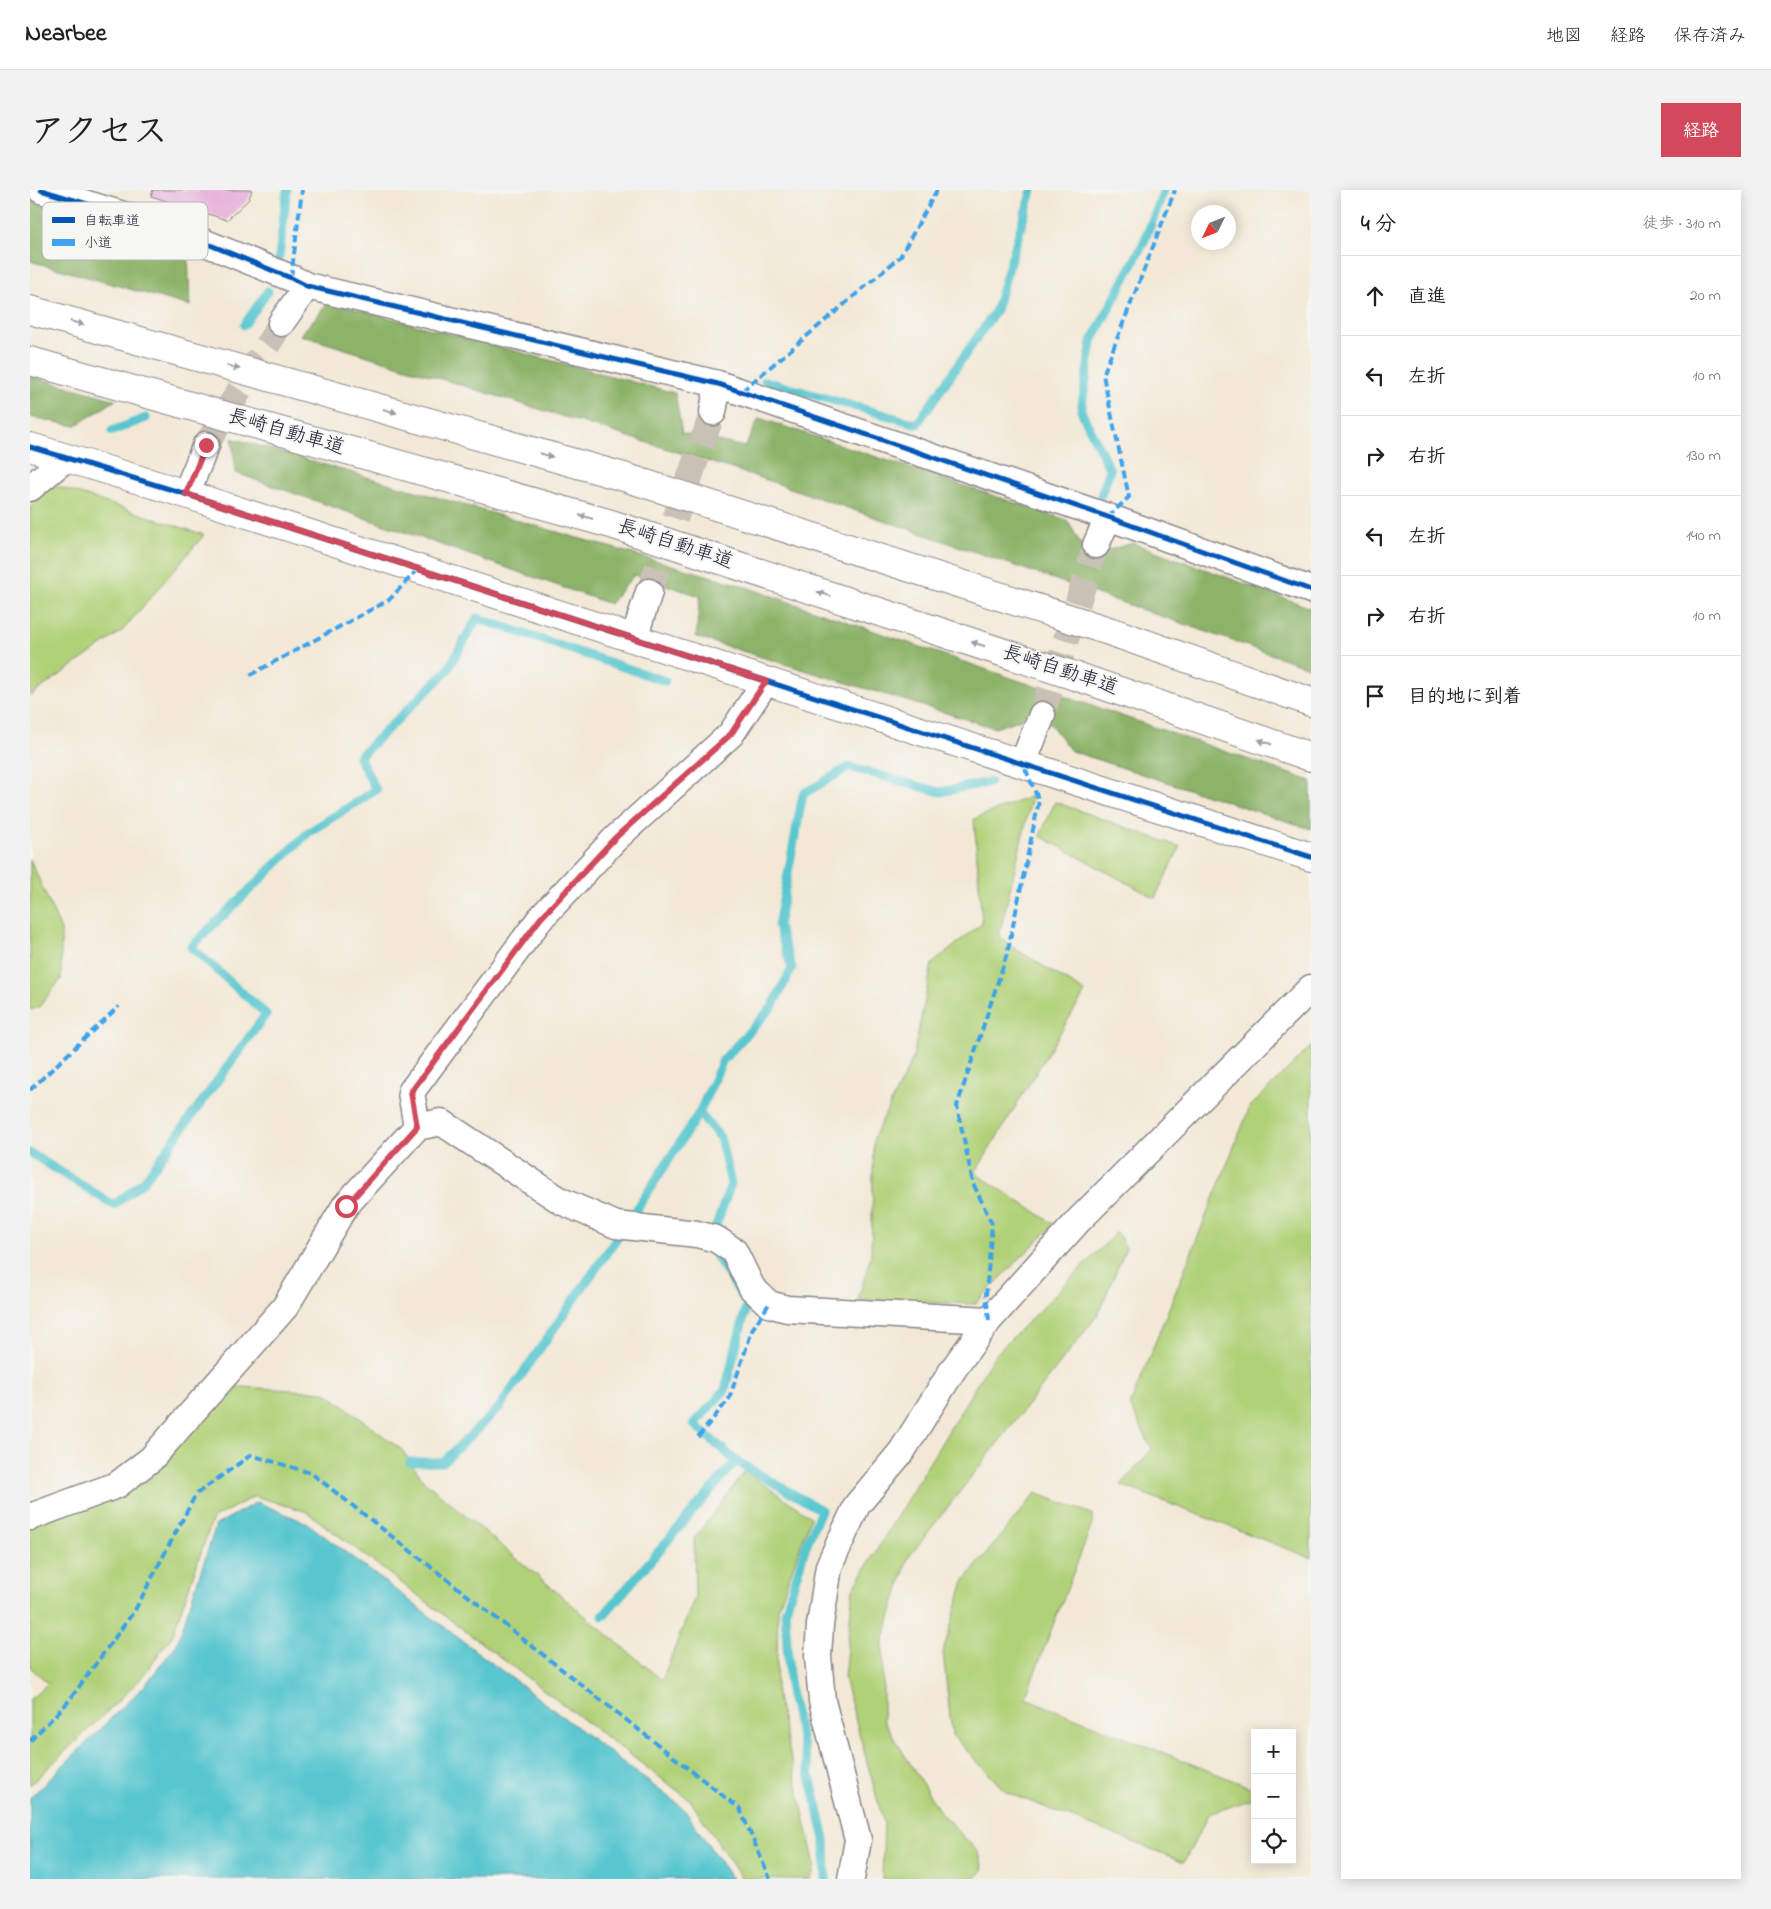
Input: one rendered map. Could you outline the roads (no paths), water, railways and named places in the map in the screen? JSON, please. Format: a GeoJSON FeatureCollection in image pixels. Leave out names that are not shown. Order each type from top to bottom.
{"type":"FeatureCollection","features":[{"type":"Feature","properties":{"kind":"main road"},"geometry":{"type":"LineString","coordinates":[[30,310],[624,477],[1112,632],[1311,702]]}},
{"type":"Feature","properties":{"kind":"main road","name":"長崎自動車道"},"geometry":{"type":"LineString","coordinates":[[30,361],[611,524],[1083,679],[1311,758]]}},
{"type":"Feature","properties":{"kind":"main road"},"geometry":{"type":"LineString","coordinates":[[30,447],[186,494],[1311,857]]}},
{"type":"Feature","properties":{"kind":"street"},"geometry":{"type":"LineString","coordinates":[[41,190],[81,202]]}},
{"type":"Feature","properties":{"kind":"street"},"geometry":{"type":"LineString","coordinates":[[208,244],[307,286],[718,384],[1108,517],[1311,590]]}},
{"type":"Feature","properties":{"kind":"street"},"geometry":{"type":"LineString","coordinates":[[281,323],[307,286]]}},
{"type":"Feature","properties":{"kind":"street"},"geometry":{"type":"LineString","coordinates":[[713,412],[718,384]]}},
{"type":"Feature","properties":{"kind":"street"},"geometry":{"type":"LineString","coordinates":[[186,494],[206,445]]}},
{"type":"Feature","properties":{"kind":"street"},"geometry":{"type":"LineString","coordinates":[[30,488],[66,458]]}},
{"type":"Feature","properties":{"kind":"street"},"geometry":{"type":"LineString","coordinates":[[1096,545],[1108,517]]}},
{"type":"Feature","properties":{"kind":"street"},"geometry":{"type":"LineString","coordinates":[[634,638],[650,592]]}},
{"type":"Feature","properties":{"kind":"street"},"geometry":{"type":"LineString","coordinates":[[417,1127],[411,1092],[540,919],[615,838],[731,734],[766,681]]}},
{"type":"Feature","properties":{"kind":"street"},"geometry":{"type":"LineString","coordinates":[[1023,763],[1042,714]]}},
{"type":"Feature","properties":{"kind":"street"},"geometry":{"type":"LineString","coordinates":[[851,1879],[858,1840],[822,1701],[818,1656],[820,1625],[829,1566],[857,1505],[902,1451],[954,1368],[989,1320],[1079,1220],[1311,988]]}},
{"type":"Feature","properties":{"kind":"street"},"geometry":{"type":"LineString","coordinates":[[30,1517],[117,1485],[151,1459],[285,1307],[346,1206],[417,1127],[441,1122],[560,1201],[616,1225],[707,1237],[734,1251],[752,1288],[768,1304],[787,1309],[989,1320]]}},
{"type":"Feature","properties":{"kind":"water"},"geometry":{"type":"Polygon","coordinates":[[[257,1502],[307,1523],[683,1808],[732,1879],[30,1879],[30,1798],[146,1684],[177,1644],[216,1525],[257,1502]]]}},
{"type":"Feature","properties":{"kind":"waterway"},"geometry":{"type":"LineString","coordinates":[[279,257],[287,190]]}},
{"type":"Feature","properties":{"kind":"waterway"},"geometry":{"type":"LineString","coordinates":[[765,381],[917,424],[996,310],[1032,190]]}},
{"type":"Feature","properties":{"kind":"waterway"},"geometry":{"type":"LineString","coordinates":[[1101,495],[1110,470],[1081,411],[1092,341],[1144,242],[1164,190]]}},
{"type":"Feature","properties":{"kind":"waterway"},"geometry":{"type":"LineString","coordinates":[[244,325],[268,291]]}},
{"type":"Feature","properties":{"kind":"waterway"},"geometry":{"type":"LineString","coordinates":[[112,431],[146,418]]}},
{"type":"Feature","properties":{"kind":"waterway"},"geometry":{"type":"LineString","coordinates":[[30,1153],[114,1205],[144,1181],[266,1014],[191,947],[309,832],[376,790],[359,757],[447,671],[477,618],[665,681]]}},
{"type":"Feature","properties":{"kind":"waterway"},"geometry":{"type":"LineString","coordinates":[[633,1215],[699,1113],[723,1060],[772,1007],[792,968],[778,926],[803,794],[849,767],[940,792],[990,782]]}},
{"type":"Feature","properties":{"kind":"waterway"},"geometry":{"type":"LineString","coordinates":[[699,1113],[720,1137],[731,1184],[709,1245],[747,1304],[725,1390],[694,1424],[736,1461],[821,1510],[806,1546],[785,1612],[790,1691],[825,1839],[826,1879]]}},
{"type":"Feature","properties":{"kind":"waterway"},"geometry":{"type":"LineString","coordinates":[[410,1462],[443,1462],[498,1409],[617,1238]]}},
{"type":"Feature","properties":{"kind":"waterway"},"geometry":{"type":"LineString","coordinates":[[603,1616],[736,1461]]}},
{"type":"Feature","properties":{"kind":"tunnel"},"geometry":{"type":"LineString","coordinates":[[206,445],[281,323]]}},
{"type":"Feature","properties":{"kind":"tunnel"},"geometry":{"type":"LineString","coordinates":[[649,592],[713,412]]}},
{"type":"Feature","properties":{"kind":"tunnel"},"geometry":{"type":"LineString","coordinates":[[1042,715],[1096,545]]}}]}
